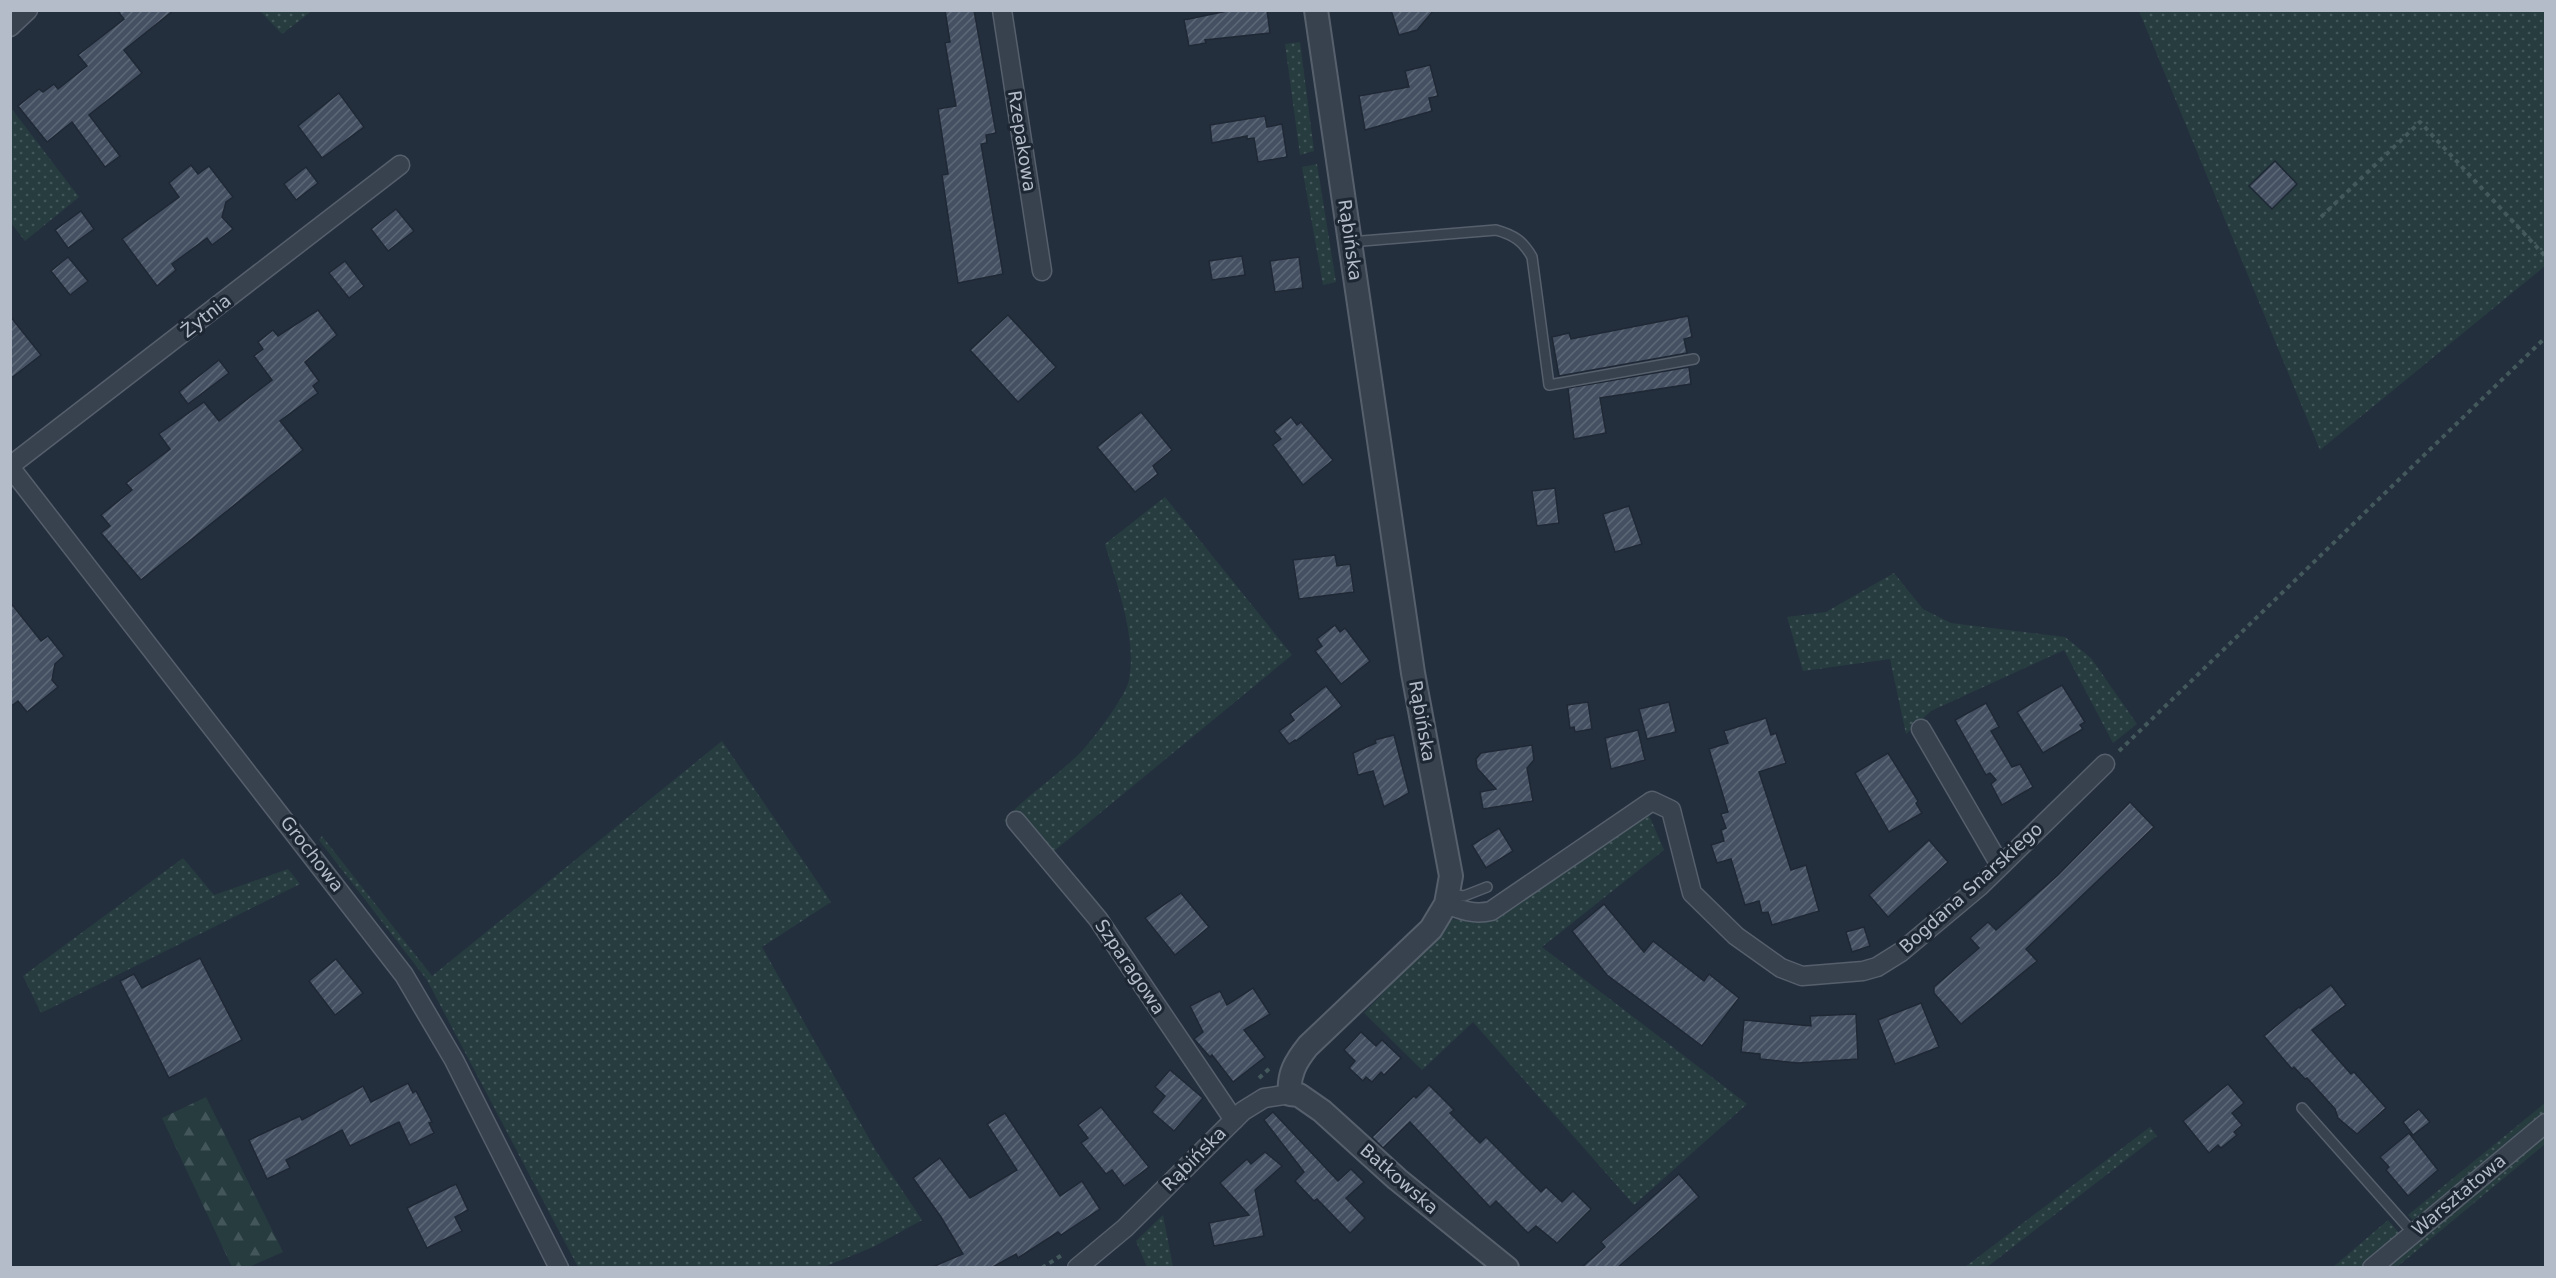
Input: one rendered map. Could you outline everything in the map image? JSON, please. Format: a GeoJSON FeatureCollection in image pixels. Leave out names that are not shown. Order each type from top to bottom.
{"type":"FeatureCollection","features":[{"type":"Feature","properties":{"kind":"street"},"geometry":{"type":"LineString","coordinates":[[10,27],[28,10]]}},
{"type":"Feature","properties":{"kind":"street","name":"Rzepakowa"},"geometry":{"type":"LineString","coordinates":[[1002,10],[1042,271]]}},
{"type":"Feature","properties":{"kind":"street","name":"Rąbińska"},"geometry":{"type":"LineString","coordinates":[[1316,10],[1422,726],[1451,876],[1448,899]]}},
{"type":"Feature","properties":{"kind":"street","name":"Żytnia"},"geometry":{"type":"LineString","coordinates":[[11,470],[400,165]]}},
{"type":"Feature","properties":{"kind":"street","name":"Grochowa"},"geometry":{"type":"LineString","coordinates":[[11,470],[404,975],[454,1060],[560,1268]]}},
{"type":"Feature","properties":{"kind":"street"},"geometry":{"type":"LineString","coordinates":[[1922,729],[2000,866]]}},
{"type":"Feature","properties":{"kind":"street","name":"Bogdana Snarskiego"},"geometry":{"type":"LineString","coordinates":[[1448,899],[1464,911],[1480,914],[1491,911],[1652,801],[1671,810],[1692,893],[1754,949],[1781,968],[1803,976],[1877,967],[1901,952],[2000,866],[2105,764]]}},
{"type":"Feature","properties":{"kind":"street","name":"Szparagowa"},"geometry":{"type":"LineString","coordinates":[[1016,821],[1098,919],[1234,1120]]}},
{"type":"Feature","properties":{"kind":"street"},"geometry":{"type":"LineString","coordinates":[[1290,1094],[1289,1079],[1308,1046],[1431,929],[1448,899]]}},
{"type":"Feature","properties":{"kind":"street","name":"Rąbińska"},"geometry":{"type":"LineString","coordinates":[[1077,1268],[1125,1228],[1255,1102],[1273,1095],[1290,1094]]}},
{"type":"Feature","properties":{"kind":"street","name":"Batkowska"},"geometry":{"type":"LineString","coordinates":[[1290,1094],[1307,1100],[1322,1111],[1392,1175],[1507,1268]]}},
{"type":"Feature","properties":{"kind":"street","name":"Warsztatowa"},"geometry":{"type":"LineString","coordinates":[[2372,1268],[2546,1123]]}},
{"type":"Feature","properties":{"kind":"lane"},"geometry":{"type":"LineString","coordinates":[[1350,242],[1496,230],[1513,235],[1525,245],[1532,257],[1549,385],[1694,359]]}},
{"type":"Feature","properties":{"kind":"lane"},"geometry":{"type":"LineString","coordinates":[[1448,899],[1464,896],[1487,887]]}},
{"type":"Feature","properties":{"kind":"lane"},"geometry":{"type":"LineString","coordinates":[[2302,1108],[2413,1233]]}},
{"type":"Feature","properties":{"kind":"path"},"geometry":{"type":"LineString","coordinates":[[2320,217],[2420,122],[2546,257]]}},
{"type":"Feature","properties":{"kind":"path"},"geometry":{"type":"LineString","coordinates":[[2105,764],[2546,338]]}},
{"type":"Feature","properties":{"kind":"path"},"geometry":{"type":"LineString","coordinates":[[1256,1080],[1278,1058]]}},
{"type":"Feature","properties":{"kind":"green space"},"geometry":{"type":"Polygon","coordinates":[[[260,11],[312,11],[282,34],[260,11]]]}},
{"type":"Feature","properties":{"kind":"green space"},"geometry":{"type":"Polygon","coordinates":[[[2139,11],[2545,11],[2545,266],[2320,450],[2139,11]]]}},
{"type":"Feature","properties":{"kind":"green space"},"geometry":{"type":"Polygon","coordinates":[[[1300,42],[1314,151],[1300,155],[1285,44],[1300,42]]]}},
{"type":"Feature","properties":{"kind":"green space"},"geometry":{"type":"Polygon","coordinates":[[[11,108],[79,197],[25,241],[11,223],[11,108]]]}},
{"type":"Feature","properties":{"kind":"green space"},"geometry":{"type":"Polygon","coordinates":[[[1317,164],[1336,282],[1323,285],[1302,167],[1317,164]]]}},
{"type":"Feature","properties":{"kind":"green space"},"geometry":{"type":"Polygon","coordinates":[[[1165,497],[1292,655],[1054,851],[1098,902],[1226,1095],[1213,1108],[1085,917],[1004,820],[1080,753],[1108,718],[1127,687],[1131,663],[1128,629],[1105,544],[1165,497]]]}},
{"type":"Feature","properties":{"kind":"green space"},"geometry":{"type":"Polygon","coordinates":[[[1894,573],[1923,609],[1951,623],[2065,637],[2091,658],[2137,724],[2113,743],[2064,650],[1931,711],[1906,734],[1890,659],[1803,671],[1787,617],[1826,612],[1894,573]]]}},
{"type":"Feature","properties":{"kind":"green space"},"geometry":{"type":"Polygon","coordinates":[[[722,741],[831,902],[762,947],[876,1151],[922,1220],[873,1247],[824,1267],[578,1267],[427,980],[319,840],[322,836],[432,976],[722,741]]]}},
{"type":"Feature","properties":{"kind":"green space"},"geometry":{"type":"Polygon","coordinates":[[[1648,813],[1664,850],[1542,947],[1747,1104],[1634,1205],[1473,1022],[1422,1070],[1364,1013],[1437,936],[1450,919],[1480,922],[1495,919],[1648,813]]]}},
{"type":"Feature","properties":{"kind":"green space"},"geometry":{"type":"Polygon","coordinates":[[[183,858],[214,895],[288,869],[300,884],[41,1013],[23,976],[183,858]]]}},
{"type":"Feature","properties":{"kind":"green space"},"geometry":{"type":"Polygon","coordinates":[[[206,1097],[283,1252],[249,1267],[232,1267],[162,1118],[206,1097]]]}},
{"type":"Feature","properties":{"kind":"green space"},"geometry":{"type":"Polygon","coordinates":[[[2545,1103],[2545,1115],[2416,1223],[2408,1215],[2545,1103]]]}},
{"type":"Feature","properties":{"kind":"green space"},"geometry":{"type":"Polygon","coordinates":[[[2150,1127],[2157,1136],[1987,1267],[1965,1267],[2150,1127]]]}},
{"type":"Feature","properties":{"kind":"green space"},"geometry":{"type":"Polygon","coordinates":[[[2545,1133],[2545,1144],[2397,1267],[2383,1268],[2545,1133]]]}},
{"type":"Feature","properties":{"kind":"green space"},"geometry":{"type":"Polygon","coordinates":[[[1163,1215],[1173,1267],[1147,1267],[1136,1241],[1163,1215]]]}},
{"type":"Feature","properties":{"kind":"green space"},"geometry":{"type":"Polygon","coordinates":[[[2388,1220],[2400,1234],[2361,1267],[2332,1268],[2388,1220]]]}},
{"type":"Feature","properties":{"kind":"building"},"geometry":{"type":"Polygon","coordinates":[[[117,10],[174,10],[124,50],[142,73],[89,115],[120,156],[105,167],[72,122],[47,142],[18,106],[39,89],[43,92],[54,84],[58,89],[87,66],[78,55],[124,19],[117,10]]]}},
{"type":"Feature","properties":{"kind":"building"},"geometry":{"type":"Polygon","coordinates":[[[945,10],[974,10],[996,133],[986,135],[987,143],[981,144],[1003,274],[958,283],[942,175],[948,174],[938,109],[956,106],[945,43],[950,42],[945,10]]]}},
{"type":"Feature","properties":{"kind":"building"},"geometry":{"type":"Polygon","coordinates":[[[1232,10],[1267,10],[1270,33],[1205,40],[1206,43],[1189,46],[1184,20],[1232,10]]]}},
{"type":"Feature","properties":{"kind":"building"},"geometry":{"type":"Polygon","coordinates":[[[1391,10],[1434,10],[1417,30],[1399,35],[1391,10]]]}},
{"type":"Feature","properties":{"kind":"building"},"geometry":{"type":"Polygon","coordinates":[[[1430,65],[1438,96],[1429,98],[1432,111],[1365,130],[1359,96],[1409,87],[1405,71],[1430,65]]]}},
{"type":"Feature","properties":{"kind":"building"},"geometry":{"type":"Polygon","coordinates":[[[339,93],[364,127],[322,158],[298,126],[339,93]]]}},
{"type":"Feature","properties":{"kind":"building"},"geometry":{"type":"Polygon","coordinates":[[[1265,116],[1267,127],[1282,124],[1287,157],[1258,162],[1254,138],[1247,139],[1247,136],[1212,143],[1210,125],[1265,116]]]}},
{"type":"Feature","properties":{"kind":"building"},"geometry":{"type":"Polygon","coordinates":[[[2275,161],[2297,184],[2272,209],[2249,186],[2275,161]]]}},
{"type":"Feature","properties":{"kind":"building"},"geometry":{"type":"Polygon","coordinates":[[[191,165],[198,174],[209,166],[233,197],[226,202],[222,217],[233,229],[212,245],[207,238],[172,264],[176,270],[157,286],[122,239],[179,197],[169,183],[191,165]]]}},
{"type":"Feature","properties":{"kind":"building"},"geometry":{"type":"Polygon","coordinates":[[[306,167],[318,183],[296,200],[284,184],[306,167]]]}},
{"type":"Feature","properties":{"kind":"building"},"geometry":{"type":"Polygon","coordinates":[[[396,209],[414,231],[388,251],[371,229],[396,209]]]}},
{"type":"Feature","properties":{"kind":"building"},"geometry":{"type":"Polygon","coordinates":[[[81,211],[94,229],[68,248],[55,230],[81,211]]]}},
{"type":"Feature","properties":{"kind":"building"},"geometry":{"type":"Polygon","coordinates":[[[1242,256],[1245,275],[1212,280],[1209,261],[1242,256]]]}},
{"type":"Feature","properties":{"kind":"building"},"geometry":{"type":"Polygon","coordinates":[[[68,257],[88,281],[70,295],[51,271],[68,257]]]}},
{"type":"Feature","properties":{"kind":"building"},"geometry":{"type":"Polygon","coordinates":[[[1299,257],[1303,288],[1275,292],[1270,261],[1299,257]]]}},
{"type":"Feature","properties":{"kind":"building"},"geometry":{"type":"Polygon","coordinates":[[[345,261],[364,286],[349,298],[329,273],[345,261]]]}},
{"type":"Feature","properties":{"kind":"building"},"geometry":{"type":"Polygon","coordinates":[[[318,310],[337,335],[305,362],[319,381],[313,386],[318,393],[280,421],[303,450],[141,580],[101,533],[110,526],[101,515],[132,490],[126,483],[170,449],[159,434],[204,402],[219,421],[272,380],[254,356],[263,349],[258,342],[273,330],[278,336],[318,310]]]}},
{"type":"Feature","properties":{"kind":"building"},"geometry":{"type":"Polygon","coordinates":[[[1008,315],[1056,367],[1018,402],[970,350],[1008,315]]]}},
{"type":"Feature","properties":{"kind":"building"},"geometry":{"type":"Polygon","coordinates":[[[10,316],[41,355],[10,379],[10,316]]]}},
{"type":"Feature","properties":{"kind":"building"},"geometry":{"type":"Polygon","coordinates":[[[1688,316],[1692,337],[1684,339],[1687,353],[1559,376],[1552,337],[1569,333],[1571,339],[1688,316]]]}},
{"type":"Feature","properties":{"kind":"building"},"geometry":{"type":"Polygon","coordinates":[[[219,360],[229,373],[188,404],[179,392],[219,360]]]}},
{"type":"Feature","properties":{"kind":"building"},"geometry":{"type":"Polygon","coordinates":[[[1689,367],[1691,384],[1600,398],[1606,433],[1574,439],[1568,388],[1689,367]]]}},
{"type":"Feature","properties":{"kind":"building"},"geometry":{"type":"Polygon","coordinates":[[[1141,412],[1172,450],[1153,466],[1158,474],[1135,492],[1097,447],[1141,412]]]}},
{"type":"Feature","properties":{"kind":"building"},"geometry":{"type":"Polygon","coordinates":[[[1291,417],[1297,425],[1301,422],[1333,460],[1303,485],[1273,445],[1281,439],[1274,431],[1291,417]]]}},
{"type":"Feature","properties":{"kind":"building"},"geometry":{"type":"Polygon","coordinates":[[[1555,488],[1559,523],[1537,526],[1532,491],[1555,488]]]}},
{"type":"Feature","properties":{"kind":"building"},"geometry":{"type":"Polygon","coordinates":[[[1629,506],[1642,544],[1615,552],[1603,514],[1629,506]]]}},
{"type":"Feature","properties":{"kind":"building"},"geometry":{"type":"Polygon","coordinates":[[[1335,555],[1337,566],[1350,564],[1354,592],[1299,599],[1293,560],[1335,555]]]}},
{"type":"Feature","properties":{"kind":"building"},"geometry":{"type":"Polygon","coordinates":[[[10,602],[41,641],[48,636],[64,656],[55,664],[52,680],[58,687],[27,712],[18,701],[10,707],[10,602]]]}},
{"type":"Feature","properties":{"kind":"building"},"geometry":{"type":"Polygon","coordinates":[[[1335,625],[1340,632],[1345,628],[1370,661],[1341,684],[1315,651],[1322,646],[1317,639],[1335,625]]]}},
{"type":"Feature","properties":{"kind":"building"},"geometry":{"type":"Polygon","coordinates":[[[2062,685],[2085,722],[2080,725],[2083,729],[2043,753],[2017,712],[2062,685]]]}},
{"type":"Feature","properties":{"kind":"building"},"geometry":{"type":"Polygon","coordinates":[[[1326,686],[1342,706],[1289,744],[1279,731],[1294,720],[1290,714],[1326,686]]]}},
{"type":"Feature","properties":{"kind":"building"},"geometry":{"type":"Polygon","coordinates":[[[1588,702],[1592,729],[1575,732],[1574,727],[1570,728],[1567,705],[1588,702]]]}},
{"type":"Feature","properties":{"kind":"building"},"geometry":{"type":"Polygon","coordinates":[[[1669,702],[1676,732],[1647,739],[1639,709],[1669,702]]]}},
{"type":"Feature","properties":{"kind":"building"},"geometry":{"type":"Polygon","coordinates":[[[1986,703],[1999,727],[1991,731],[2012,767],[2020,764],[2033,787],[2002,805],[1991,784],[1996,780],[1990,773],[1986,775],[1955,720],[1986,703]]]}},
{"type":"Feature","properties":{"kind":"building"},"geometry":{"type":"Polygon","coordinates":[[[1766,718],[1771,735],[1776,733],[1786,763],[1759,772],[1791,870],[1806,865],[1819,911],[1772,925],[1768,912],[1762,913],[1759,901],[1745,905],[1731,859],[1717,863],[1711,845],[1724,841],[1721,830],[1726,828],[1721,814],[1728,812],[1709,749],[1728,743],[1724,731],[1766,718]]]}},
{"type":"Feature","properties":{"kind":"building"},"geometry":{"type":"Polygon","coordinates":[[[1638,730],[1645,760],[1611,769],[1605,738],[1638,730]]]}},
{"type":"Feature","properties":{"kind":"building"},"geometry":{"type":"Polygon","coordinates":[[[1394,735],[1409,793],[1384,807],[1373,771],[1358,775],[1353,753],[1376,743],[1375,740],[1394,735]]]}},
{"type":"Feature","properties":{"kind":"building"},"geometry":{"type":"Polygon","coordinates":[[[1532,745],[1534,760],[1527,768],[1533,801],[1483,809],[1480,792],[1496,789],[1477,768],[1476,759],[1481,753],[1532,745]]]}},
{"type":"Feature","properties":{"kind":"building"},"geometry":{"type":"Polygon","coordinates":[[[1888,753],[1918,801],[1916,803],[1922,813],[1889,832],[1855,773],[1888,753]]]}},
{"type":"Feature","properties":{"kind":"building"},"geometry":{"type":"Polygon","coordinates":[[[2130,802],[2154,827],[2026,949],[2037,961],[1961,1024],[1934,993],[1934,987],[1979,948],[1970,938],[1988,922],[1996,930],[2058,875],[2130,802]]]}},
{"type":"Feature","properties":{"kind":"building"},"geometry":{"type":"Polygon","coordinates":[[[1499,828],[1513,851],[1486,868],[1472,845],[1499,828]]]}},
{"type":"Feature","properties":{"kind":"building"},"geometry":{"type":"Polygon","coordinates":[[[1929,840],[1948,862],[1888,917],[1869,895],[1929,840]]]}},
{"type":"Feature","properties":{"kind":"building"},"geometry":{"type":"Polygon","coordinates":[[[1181,893],[1209,927],[1175,955],[1145,918],[1181,893]]]}},
{"type":"Feature","properties":{"kind":"building"},"geometry":{"type":"Polygon","coordinates":[[[1604,904],[1644,952],[1653,941],[1704,981],[1709,974],[1739,998],[1702,1046],[1607,975],[1572,931],[1604,904]]]}},
{"type":"Feature","properties":{"kind":"building"},"geometry":{"type":"Polygon","coordinates":[[[1864,927],[1870,946],[1852,952],[1846,932],[1864,927]]]}},
{"type":"Feature","properties":{"kind":"building"},"geometry":{"type":"Polygon","coordinates":[[[200,958],[242,1040],[169,1078],[120,981],[134,974],[142,988],[200,958]]]}},
{"type":"Feature","properties":{"kind":"building"},"geometry":{"type":"Polygon","coordinates":[[[336,959],[363,993],[335,1015],[309,981],[336,959]]]}},
{"type":"Feature","properties":{"kind":"building"},"geometry":{"type":"Polygon","coordinates":[[[2331,985],[2346,1005],[2312,1030],[2351,1074],[2354,1072],[2386,1108],[2357,1134],[2338,1118],[2335,1109],[2307,1078],[2305,1079],[2294,1067],[2292,1069],[2264,1036],[2299,1007],[2331,985]]]}},
{"type":"Feature","properties":{"kind":"building"},"geometry":{"type":"Polygon","coordinates":[[[1253,988],[1270,1014],[1244,1030],[1265,1057],[1233,1082],[1212,1055],[1210,1057],[1194,1039],[1203,1032],[1190,1006],[1220,991],[1227,1005],[1253,988]]]}},
{"type":"Feature","properties":{"kind":"building"},"geometry":{"type":"Polygon","coordinates":[[[1921,1003],[1939,1047],[1895,1064],[1878,1020],[1921,1003]]]}},
{"type":"Feature","properties":{"kind":"building"},"geometry":{"type":"Polygon","coordinates":[[[1856,1014],[1858,1059],[1798,1063],[1760,1059],[1760,1054],[1741,1052],[1744,1020],[1811,1026],[1810,1016],[1856,1014]]]}},
{"type":"Feature","properties":{"kind":"building"},"geometry":{"type":"Polygon","coordinates":[[[1361,1032],[1376,1046],[1382,1040],[1401,1058],[1384,1075],[1381,1072],[1372,1082],[1366,1077],[1363,1081],[1349,1068],[1355,1061],[1344,1050],[1361,1032]]]}},
{"type":"Feature","properties":{"kind":"building"},"geometry":{"type":"Polygon","coordinates":[[[1170,1070],[1203,1098],[1174,1131],[1152,1112],[1165,1096],[1155,1087],[1170,1070]]]}},
{"type":"Feature","properties":{"kind":"building"},"geometry":{"type":"Polygon","coordinates":[[[408,1083],[413,1093],[416,1091],[432,1122],[429,1123],[434,1133],[410,1145],[399,1122],[350,1146],[342,1130],[286,1160],[290,1168],[267,1179],[249,1140],[300,1116],[302,1120],[363,1086],[371,1102],[408,1083]]]}},
{"type":"Feature","properties":{"kind":"building"},"geometry":{"type":"Polygon","coordinates":[[[2228,1084],[2244,1103],[2232,1113],[2242,1125],[2234,1132],[2237,1135],[2221,1148],[2218,1145],[2209,1153],[2183,1121],[2228,1084]]]}},
{"type":"Feature","properties":{"kind":"building"},"geometry":{"type":"Polygon","coordinates":[[[1429,1085],[1454,1110],[1450,1113],[1480,1143],[1486,1137],[1541,1192],[1546,1187],[1562,1202],[1573,1191],[1591,1209],[1557,1243],[1536,1226],[1528,1233],[1496,1201],[1490,1207],[1410,1122],[1383,1148],[1372,1137],[1414,1096],[1416,1098],[1429,1085]]]}},
{"type":"Feature","properties":{"kind":"building"},"geometry":{"type":"Polygon","coordinates":[[[1101,1107],[1149,1167],[1124,1186],[1112,1170],[1106,1174],[1081,1143],[1088,1138],[1078,1125],[1101,1107]]]}},
{"type":"Feature","properties":{"kind":"building"},"geometry":{"type":"Polygon","coordinates":[[[2419,1109],[2430,1122],[2413,1135],[2403,1122],[2419,1109]]]}},
{"type":"Feature","properties":{"kind":"building"},"geometry":{"type":"Polygon","coordinates":[[[1273,1112],[1338,1181],[1351,1169],[1364,1182],[1346,1198],[1365,1218],[1350,1233],[1317,1199],[1314,1201],[1295,1181],[1304,1172],[1264,1120],[1273,1112]]]}},
{"type":"Feature","properties":{"kind":"building"},"geometry":{"type":"Polygon","coordinates":[[[1005,1113],[1060,1196],[1082,1181],[1100,1209],[1061,1235],[1058,1232],[1018,1258],[1016,1254],[991,1268],[930,1268],[963,1254],[941,1217],[913,1178],[940,1158],[970,1198],[1017,1170],[987,1124],[1005,1113]]]}},
{"type":"Feature","properties":{"kind":"building"},"geometry":{"type":"Polygon","coordinates":[[[2409,1133],[2438,1170],[2408,1196],[2386,1170],[2389,1167],[2380,1157],[2409,1133]]]}},
{"type":"Feature","properties":{"kind":"building"},"geometry":{"type":"Polygon","coordinates":[[[1265,1152],[1282,1166],[1255,1190],[1264,1236],[1214,1246],[1209,1223],[1249,1215],[1220,1183],[1247,1159],[1251,1164],[1265,1152]]]}},
{"type":"Feature","properties":{"kind":"building"},"geometry":{"type":"Polygon","coordinates":[[[1679,1174],[1699,1197],[1617,1268],[1581,1268],[1605,1247],[1601,1242],[1679,1174]]]}},
{"type":"Feature","properties":{"kind":"building"},"geometry":{"type":"Polygon","coordinates":[[[456,1184],[468,1210],[455,1217],[462,1231],[427,1248],[407,1208],[456,1184]]]}}]}
